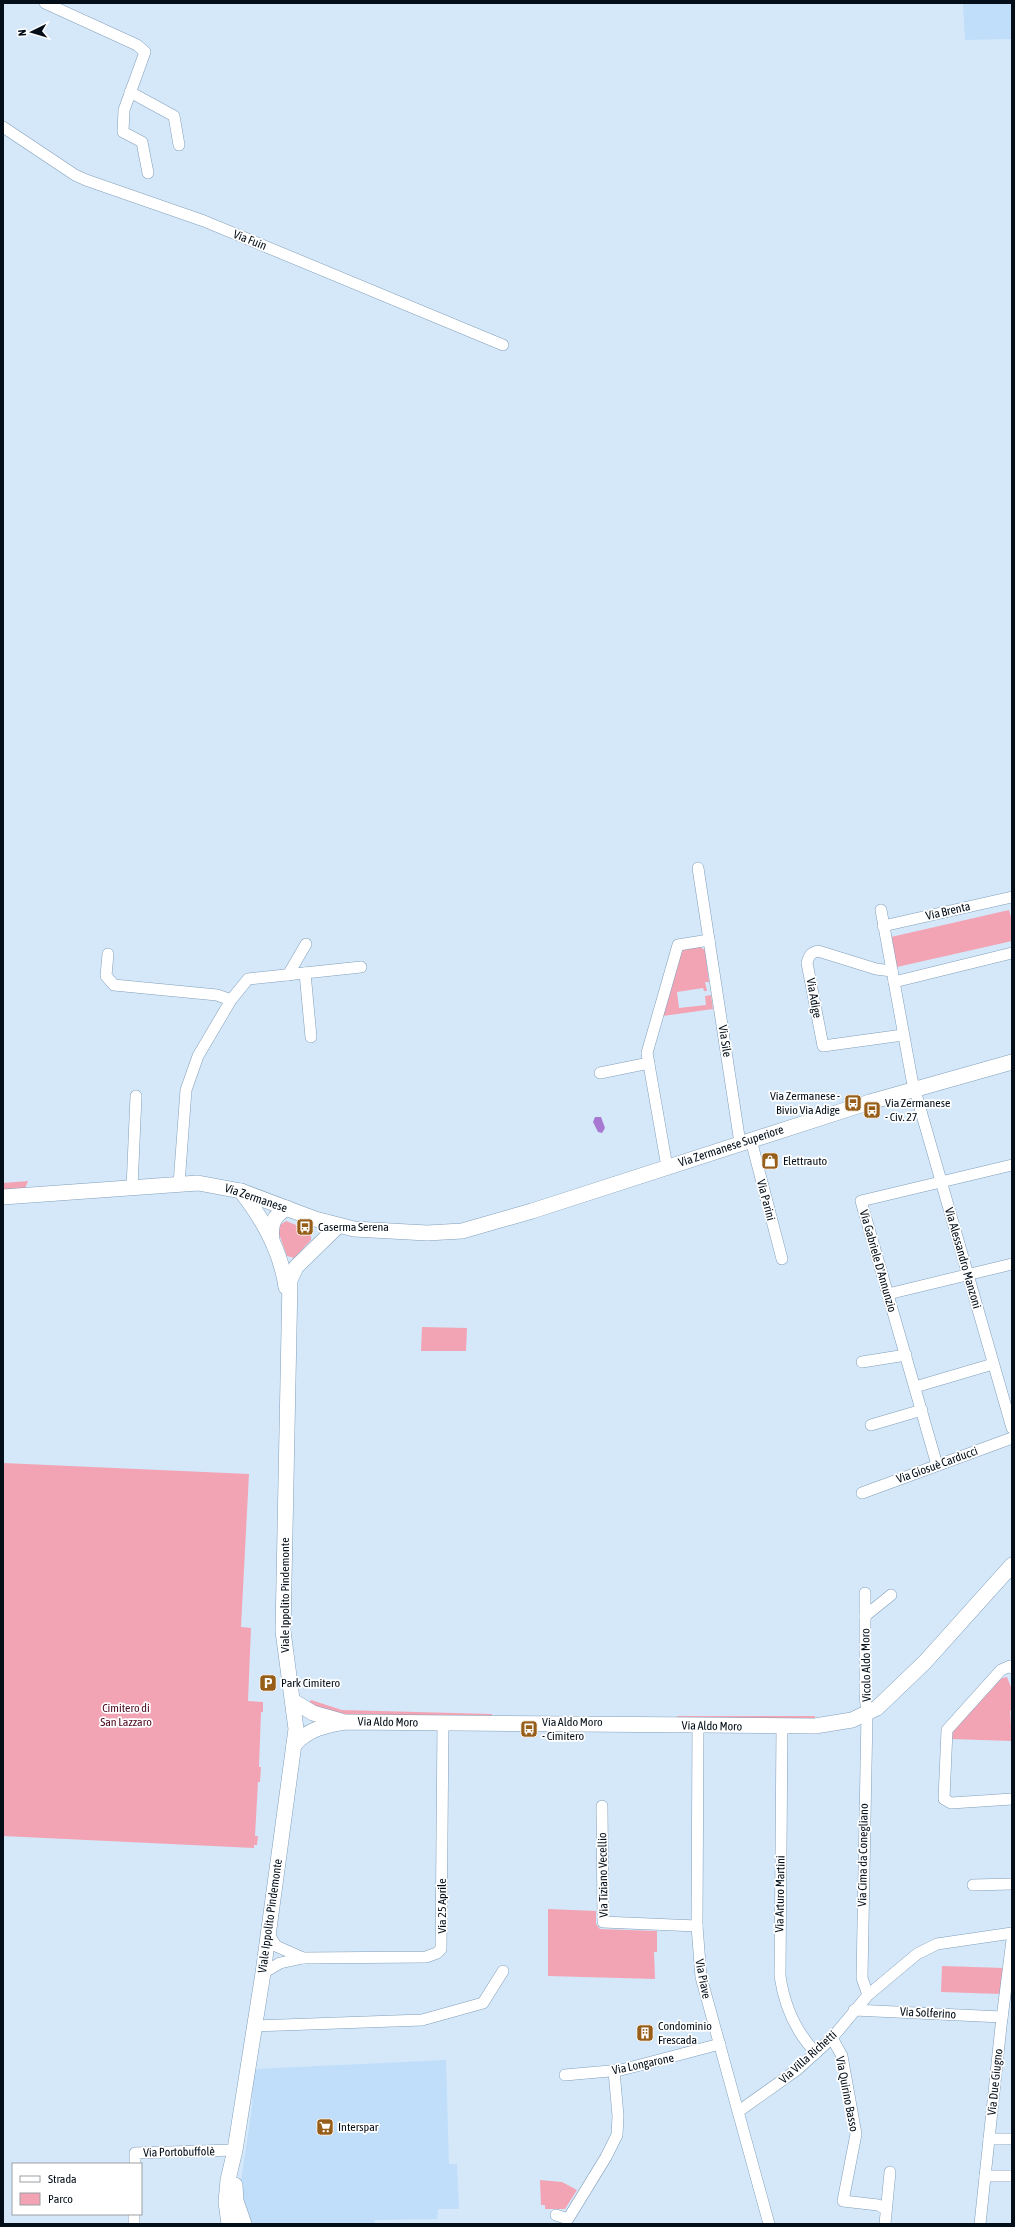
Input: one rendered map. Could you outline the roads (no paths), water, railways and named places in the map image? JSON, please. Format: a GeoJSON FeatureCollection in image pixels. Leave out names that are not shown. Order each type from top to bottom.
{"type":"FeatureCollection","features":[{"type":"Feature","properties":{"kind":"street"},"geometry":{"type":"LineString","coordinates":[[45,3],[137,45],[144,52],[124,110],[123,132],[142,142],[148,173]]}},
{"type":"Feature","properties":{"kind":"street"},"geometry":{"type":"LineString","coordinates":[[130,92],[174,116],[180,145]]}},
{"type":"Feature","properties":{"kind":"street","name":"Via Fuin"},"geometry":{"type":"LineString","coordinates":[[3,127],[75,175],[86,180],[204,222],[503,344]]}},
{"type":"Feature","properties":{"kind":"street","name":"Via Sile"},"geometry":{"type":"LineString","coordinates":[[698,868],[709,940],[745,1142]]}},
{"type":"Feature","properties":{"kind":"street","name":"Via Brenta"},"geometry":{"type":"LineString","coordinates":[[883,926],[1012,896]]}},
{"type":"Feature","properties":{"kind":"street"},"geometry":{"type":"LineString","coordinates":[[881,910],[903,1035],[915,1089]]}},
{"type":"Feature","properties":{"kind":"street"},"geometry":{"type":"LineString","coordinates":[[667,1167],[647,1053],[678,945],[709,940]]}},
{"type":"Feature","properties":{"kind":"street"},"geometry":{"type":"LineString","coordinates":[[288,975],[306,944]]}},
{"type":"Feature","properties":{"kind":"street","name":"Via Adige"},"geometry":{"type":"LineString","coordinates":[[892,971],[876,969],[818,951],[812,952],[809,956],[808,963],[823,1046],[903,1035]]}},
{"type":"Feature","properties":{"kind":"street"},"geometry":{"type":"LineString","coordinates":[[894,982],[1012,953]]}},
{"type":"Feature","properties":{"kind":"street"},"geometry":{"type":"LineString","coordinates":[[108,954],[106,976],[114,985],[217,995],[231,1000]]}},
{"type":"Feature","properties":{"kind":"street"},"geometry":{"type":"LineString","coordinates":[[179,1184],[186,1090],[198,1056],[231,1000],[248,980],[361,967]]}},
{"type":"Feature","properties":{"kind":"street"},"geometry":{"type":"LineString","coordinates":[[305,973],[311,1038]]}},
{"type":"Feature","properties":{"kind":"street","name":"Via Zermanese Superiore"},"geometry":{"type":"LineString","coordinates":[[474,1229],[915,1089],[1012,1062]]}},
{"type":"Feature","properties":{"kind":"street"},"geometry":{"type":"LineString","coordinates":[[600,1073],[649,1063]]}},
{"type":"Feature","properties":{"kind":"street","name":"Via Alessandro Manzoni"},"geometry":{"type":"LineString","coordinates":[[915,1089],[967,1276],[1012,1428]]}},
{"type":"Feature","properties":{"kind":"street"},"geometry":{"type":"LineString","coordinates":[[132,1188],[136,1096]]}},
{"type":"Feature","properties":{"kind":"street","name":"Via Parini"},"geometry":{"type":"LineString","coordinates":[[745,1142],[782,1259]]}},
{"type":"Feature","properties":{"kind":"street"},"geometry":{"type":"LineString","coordinates":[[941,1181],[1012,1165]]}},
{"type":"Feature","properties":{"kind":"street","name":"Via Gabriele D'Annunzio"},"geometry":{"type":"LineString","coordinates":[[937,1465],[861,1201],[941,1181]]}},
{"type":"Feature","properties":{"kind":"street","name":"Via Zermanese"},"geometry":{"type":"LineString","coordinates":[[3,1197],[179,1184],[208,1184],[241,1191],[338,1226],[375,1231],[421,1233],[474,1229]]}},
{"type":"Feature","properties":{"kind":"street","name":"Viale Ippolito Pindemonte"},"geometry":{"type":"LineString","coordinates":[[241,1191],[258,1214],[272,1242],[282,1268],[288,1303]]}},
{"type":"Feature","properties":{"kind":"street","name":"Viale Ippolito Pindemonte"},"geometry":{"type":"LineString","coordinates":[[272,1242],[273,1222],[278,1214],[287,1208]]}},
{"type":"Feature","properties":{"kind":"street","name":"Viale Ippolito Pindemonte"},"geometry":{"type":"LineString","coordinates":[[229,2224],[226,2202],[228,2180],[235,2150],[263,1973],[294,1746],[294,1701],[286,1659],[284,1631],[288,1303],[290,1280],[293,1270],[338,1226]]}},
{"type":"Feature","properties":{"kind":"street"},"geometry":{"type":"LineString","coordinates":[[888,1294],[1012,1264]]}},
{"type":"Feature","properties":{"kind":"street"},"geometry":{"type":"LineString","coordinates":[[862,1362],[906,1355]]}},
{"type":"Feature","properties":{"kind":"street"},"geometry":{"type":"LineString","coordinates":[[915,1387],[994,1364]]}},
{"type":"Feature","properties":{"kind":"street"},"geometry":{"type":"LineString","coordinates":[[871,1425],[922,1410]]}},
{"type":"Feature","properties":{"kind":"street","name":"Via Giosuè Carducci"},"geometry":{"type":"LineString","coordinates":[[862,1493],[1012,1438]]}},
{"type":"Feature","properties":{"kind":"street","name":"Via Aldo Moro"},"geometry":{"type":"LineString","coordinates":[[346,1722],[782,1726],[829,1725],[867,1714],[877,1708],[925,1662],[1012,1565]]}},
{"type":"Feature","properties":{"kind":"street","name":"Vicolo Aldo Moro"},"geometry":{"type":"LineString","coordinates":[[865,1593],[865,1694],[867,1714]]}},
{"type":"Feature","properties":{"kind":"street","name":"Vicolo Aldo Moro"},"geometry":{"type":"LineString","coordinates":[[865,1616],[891,1595]]}},
{"type":"Feature","properties":{"kind":"street"},"geometry":{"type":"LineString","coordinates":[[1011,1667],[1001,1670],[947,1730],[944,1799],[951,1804],[1012,1799]]}},
{"type":"Feature","properties":{"kind":"street"},"geometry":{"type":"LineString","coordinates":[[294,1701],[313,1713],[346,1722]]}},
{"type":"Feature","properties":{"kind":"street"},"geometry":{"type":"LineString","coordinates":[[313,1713],[305,1714],[295,1723],[302,1730],[312,1730],[346,1722]]}},
{"type":"Feature","properties":{"kind":"street","name":"Via Cima da Conegliano"},"geometry":{"type":"LineString","coordinates":[[867,1714],[862,1978],[868,1995]]}},
{"type":"Feature","properties":{"kind":"street","name":"Via 25 Aprile"},"geometry":{"type":"LineString","coordinates":[[263,1973],[280,1963],[302,1958],[426,1957],[437,1953],[441,1949],[443,1723]]}},
{"type":"Feature","properties":{"kind":"street","name":"Via Piave"},"geometry":{"type":"LineString","coordinates":[[698,1725],[697,1926],[701,1977],[769,2224]]}},
{"type":"Feature","properties":{"kind":"street","name":"Via Arturo Martini"},"geometry":{"type":"LineString","coordinates":[[782,1726],[780,1976],[782,1990],[790,2014],[809,2046],[816,2053]]}},
{"type":"Feature","properties":{"kind":"street"},"geometry":{"type":"LineString","coordinates":[[294,1746],[301,1737],[312,1730]]}},
{"type":"Feature","properties":{"kind":"street","name":"Via Tiziano Vecellio"},"geometry":{"type":"LineString","coordinates":[[602,1806],[603,1922],[697,1926]]}},
{"type":"Feature","properties":{"kind":"street"},"geometry":{"type":"LineString","coordinates":[[973,1885],[1012,1884]]}},
{"type":"Feature","properties":{"kind":"street","name":"Via 25 Aprile"},"geometry":{"type":"LineString","coordinates":[[268,1933],[276,1946],[302,1958]]}},
{"type":"Feature","properties":{"kind":"street"},"geometry":{"type":"LineString","coordinates":[[868,1995],[917,1954],[937,1944],[1012,1933]]}},
{"type":"Feature","properties":{"kind":"street","name":"Via Due Giugno"},"geometry":{"type":"LineString","coordinates":[[980,2224],[1002,2017],[1012,1940]]}},
{"type":"Feature","properties":{"kind":"street"},"geometry":{"type":"LineString","coordinates":[[254,2026],[265,2028],[422,2020],[483,2003],[503,1972]]}},
{"type":"Feature","properties":{"kind":"street","name":"Via Villa Richetti"},"geometry":{"type":"LineString","coordinates":[[739,2111],[778,2084],[816,2053],[832,2038],[868,1995]]}},
{"type":"Feature","properties":{"kind":"street","name":"Via Solferino"},"geometry":{"type":"LineString","coordinates":[[854,2010],[1002,2017]]}},
{"type":"Feature","properties":{"kind":"street","name":"Via Quirino Basso"},"geometry":{"type":"LineString","coordinates":[[832,2038],[842,2056],[856,2134],[843,2201],[878,2205],[886,2209]]}},
{"type":"Feature","properties":{"kind":"street","name":"Via Longarone"},"geometry":{"type":"LineString","coordinates":[[564,2075],[614,2071],[720,2044]]}},
{"type":"Feature","properties":{"kind":"street"},"geometry":{"type":"LineString","coordinates":[[556,2215],[568,2219],[611,2148],[618,2127],[614,2071]]}},
{"type":"Feature","properties":{"kind":"street"},"geometry":{"type":"LineString","coordinates":[[989,2139],[1012,2139]]}},
{"type":"Feature","properties":{"kind":"street","name":"Viale Ippolito Pindemonte"},"geometry":{"type":"LineString","coordinates":[[235,2150],[236,2201],[244,2224]]}},
{"type":"Feature","properties":{"kind":"street","name":"Via Portobuffolè"},"geometry":{"type":"LineString","coordinates":[[135,2163],[135,2153],[235,2150]]}},
{"type":"Feature","properties":{"kind":"street"},"geometry":{"type":"LineString","coordinates":[[884,2224],[890,2172]]}},
{"type":"Feature","properties":{"kind":"street"},"geometry":{"type":"LineString","coordinates":[[985,2176],[1012,2176]]}},
{"type":"Feature","properties":{"kind":"place","name":"Via Zermanese - Bivio Via Adige"},"geometry":{"type":"Point","coordinates":[853,1103]}},
{"type":"Feature","properties":{"kind":"place","name":"Via Zermanese - Civ. 27"},"geometry":{"type":"Point","coordinates":[872,1110]}},
{"type":"Feature","properties":{"kind":"place","name":"Elettrauto"},"geometry":{"type":"Point","coordinates":[770,1161]}},
{"type":"Feature","properties":{"kind":"place","name":"Caserma Serena"},"geometry":{"type":"Point","coordinates":[305,1227]}},
{"type":"Feature","properties":{"kind":"place","name":"Park Cimitero"},"geometry":{"type":"Point","coordinates":[268,1683]}},
{"type":"Feature","properties":{"kind":"place","name":"Via Aldo Moro - Cimitero"},"geometry":{"type":"Point","coordinates":[529,1729]}},
{"type":"Feature","properties":{"kind":"place","name":"Condominio Frescada"},"geometry":{"type":"Point","coordinates":[645,2033]}},
{"type":"Feature","properties":{"kind":"place","name":"Interspar"},"geometry":{"type":"Point","coordinates":[325,2127]}},
{"type":"Feature","properties":{"kind":"park label","name":"Cimitero di San Lazzaro"},"geometry":{"type":"Point","coordinates":[126,1715]}}]}
